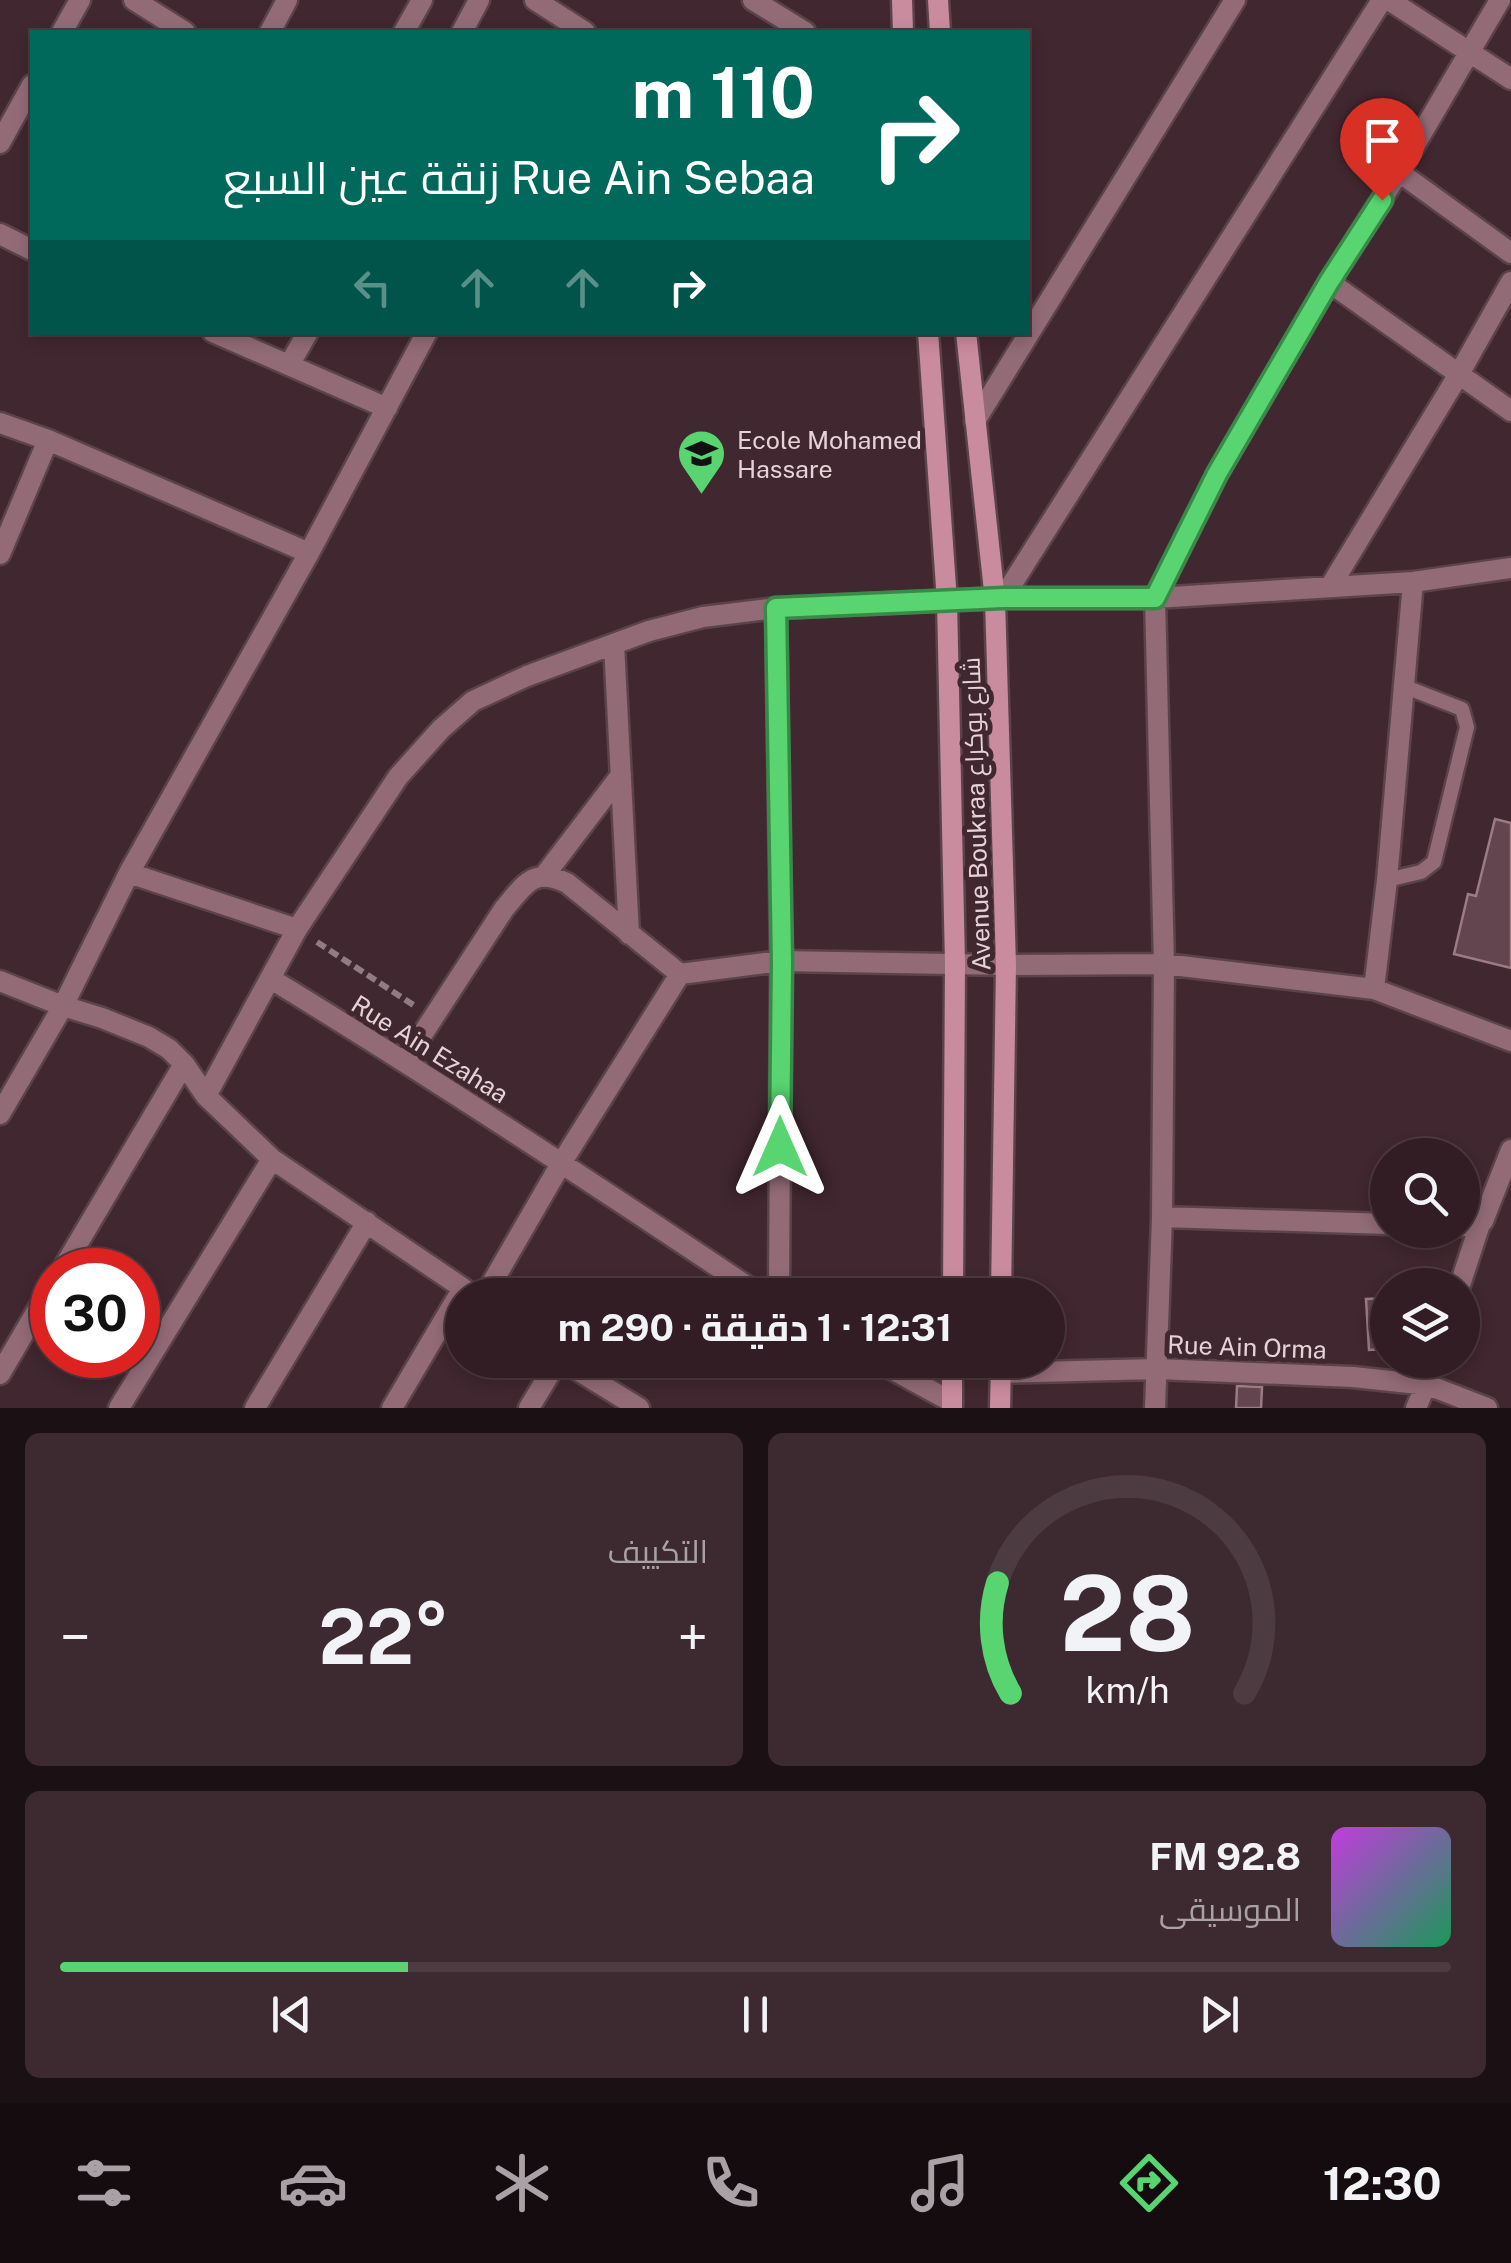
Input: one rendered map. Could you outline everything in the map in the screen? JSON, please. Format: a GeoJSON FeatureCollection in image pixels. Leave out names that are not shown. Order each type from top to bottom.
{"type":"FeatureCollection","features":[{"type":"Feature","properties":{"kind":"street"},"geometry":{"type":"LineString","coordinates":[[63,30],[80,0]]}},
{"type":"Feature","properties":{"kind":"street"},"geometry":{"type":"LineString","coordinates":[[271,30],[287,0]]}},
{"type":"Feature","properties":{"kind":"street"},"geometry":{"type":"LineString","coordinates":[[405,30],[422,0]]}},
{"type":"Feature","properties":{"kind":"street"},"geometry":{"type":"LineString","coordinates":[[463,30],[479,0]]}},
{"type":"Feature","properties":{"kind":"street"},"geometry":{"type":"LineString","coordinates":[[535,0],[582,30]]}},
{"type":"Feature","properties":{"kind":"street"},"geometry":{"type":"LineString","coordinates":[[754,0],[802,30]]}},
{"type":"Feature","properties":{"kind":"street"},"geometry":{"type":"LineString","coordinates":[[902,0],[903,30]]}},
{"type":"Feature","properties":{"kind":"street"},"geometry":{"type":"LineString","coordinates":[[938,0],[940,30]]}},
{"type":"Feature","properties":{"kind":"street"},"geometry":{"type":"LineString","coordinates":[[1030,332],[1235,0]]}},
{"type":"Feature","properties":{"kind":"street"},"geometry":{"type":"LineString","coordinates":[[999,599],[1385,0],[1511,79]]}},
{"type":"Feature","properties":{"kind":"street"},"geometry":{"type":"LineString","coordinates":[[1155,1408],[1162,1217],[1164,964],[1155,598],[1217,474],[1500,0]]}},
{"type":"Feature","properties":{"kind":"street"},"geometry":{"type":"LineString","coordinates":[[137,1],[182,30]]}},
{"type":"Feature","properties":{"kind":"street"},"geometry":{"type":"LineString","coordinates":[[0,144],[30,89]]}},
{"type":"Feature","properties":{"kind":"street"},"geometry":{"type":"LineString","coordinates":[[1399,172],[1511,252]]}},
{"type":"Feature","properties":{"kind":"street"},"geometry":{"type":"LineString","coordinates":[[0,234],[30,249]]}},
{"type":"Feature","properties":{"kind":"street"},"geometry":{"type":"LineString","coordinates":[[1329,282],[1511,410]]}},
{"type":"Feature","properties":{"kind":"street"},"geometry":{"type":"LineString","coordinates":[[1330,587],[1511,282]]}},
{"type":"Feature","properties":{"kind":"street"},"geometry":{"type":"LineString","coordinates":[[219,335],[386,408]]}},
{"type":"Feature","properties":{"kind":"street"},"geometry":{"type":"LineString","coordinates":[[289,365],[306,335]]}},
{"type":"Feature","properties":{"kind":"street"},"geometry":{"type":"LineString","coordinates":[[0,1114],[64,1006],[129,873],[308,554],[424,335]]}},
{"type":"Feature","properties":{"kind":"street","name":"Avenue Boukraa شارع بوكراع"},"geometry":{"type":"LineString","coordinates":[[928,335],[947,601],[955,963],[952,1278]]}},
{"type":"Feature","properties":{"kind":"street","name":"Avenue Boukraa شارع بوكراع"},"geometry":{"type":"LineString","coordinates":[[966,335],[999,599],[1006,965],[1002,1278]]}},
{"type":"Feature","properties":{"kind":"street"},"geometry":{"type":"LineString","coordinates":[[975,421],[1028,335]]}},
{"type":"Feature","properties":{"kind":"street"},"geometry":{"type":"LineString","coordinates":[[0,423],[48,440],[308,554]]}},
{"type":"Feature","properties":{"kind":"street"},"geometry":{"type":"LineString","coordinates":[[0,554],[48,440]]}},
{"type":"Feature","properties":{"kind":"street"},"geometry":{"type":"LineString","coordinates":[[206,1096],[297,929],[398,777],[441,729],[473,701],[528,676],[649,631],[703,617],[776,608],[999,599],[1155,598],[1413,582],[1511,568]]}},
{"type":"Feature","properties":{"kind":"street"},"geometry":{"type":"LineString","coordinates":[[1374,990],[1413,582]]}},
{"type":"Feature","properties":{"kind":"street"},"geometry":{"type":"LineString","coordinates":[[776,608],[782,962],[779,1278]]}},
{"type":"Feature","properties":{"kind":"street"},"geometry":{"type":"LineString","coordinates":[[614,644],[629,934]]}},
{"type":"Feature","properties":{"kind":"street"},"geometry":{"type":"LineString","coordinates":[[544,876],[621,775]]}},
{"type":"Feature","properties":{"kind":"street"},"geometry":{"type":"LineString","coordinates":[[129,873],[297,929]]}},
{"type":"Feature","properties":{"kind":"street"},"geometry":{"type":"LineString","coordinates":[[405,1061],[504,908],[528,881],[544,876],[567,884],[680,974],[782,962],[1164,964],[1374,990],[1511,1041]]}},
{"type":"Feature","properties":{"kind":"street"},"geometry":{"type":"LineString","coordinates":[[494,1278],[680,974]]}},
{"type":"Feature","properties":{"kind":"street","name":"Rue Ain Ezahaa"},"geometry":{"type":"LineString","coordinates":[[270,980],[405,1061],[735,1278]]}},
{"type":"Feature","properties":{"kind":"street"},"geometry":{"type":"LineString","coordinates":[[0,981],[102,1018],[169,1049],[206,1096],[272,1159],[448,1278]]}},
{"type":"Feature","properties":{"kind":"street"},"geometry":{"type":"LineString","coordinates":[[75,1248],[184,1064]]}},
{"type":"Feature","properties":{"kind":"street"},"geometry":{"type":"LineString","coordinates":[[1480,1220],[1486,1216],[1511,1150]]}},
{"type":"Feature","properties":{"kind":"street"},"geometry":{"type":"LineString","coordinates":[[119,1408],[272,1159]]}},
{"type":"Feature","properties":{"kind":"street"},"geometry":{"type":"LineString","coordinates":[[1162,1217],[1370,1223]]}},
{"type":"Feature","properties":{"kind":"street"},"geometry":{"type":"LineString","coordinates":[[255,1408],[366,1222]]}},
{"type":"Feature","properties":{"kind":"street"},"geometry":{"type":"LineString","coordinates":[[0,1374],[30,1323]]}},
{"type":"Feature","properties":{"kind":"street"},"geometry":{"type":"LineString","coordinates":[[392,1408],[445,1327]]}},
{"type":"Feature","properties":{"kind":"street","name":"Rue Ain Orma"},"geometry":{"type":"LineString","coordinates":[[1065,1367],[1353,1376],[1428,1384],[1488,1408]]}},
{"type":"Feature","properties":{"kind":"street"},"geometry":{"type":"LineString","coordinates":[[529,1408],[548,1378]]}},
{"type":"Feature","properties":{"kind":"street"},"geometry":{"type":"LineString","coordinates":[[590,1378],[639,1408]]}},
{"type":"Feature","properties":{"kind":"street"},"geometry":{"type":"LineString","coordinates":[[906,1378],[952,1405]]}},
{"type":"Feature","properties":{"kind":"street"},"geometry":{"type":"LineString","coordinates":[[952,1378],[952,1405]]}},
{"type":"Feature","properties":{"kind":"street"},"geometry":{"type":"LineString","coordinates":[[1000,1378],[1000,1408]]}},
{"type":"Feature","properties":{"kind":"street"},"geometry":{"type":"LineString","coordinates":[[1416,1408],[1430,1378]]}},
{"type":"Feature","properties":{"kind":"lane"},"geometry":{"type":"LineString","coordinates":[[1386,880],[1421,872],[1434,862],[1467,727],[1462,709],[1403,686]]}},
{"type":"Feature","properties":{"kind":"path"},"geometry":{"type":"LineString","coordinates":[[297,929],[433,1018]]}},
{"type":"Feature","properties":{"kind":"building"},"geometry":{"type":"Polygon","coordinates":[[[1495,819],[1511,823],[1511,968],[1454,954],[1468,894],[1476,896],[1495,819]]]}},
{"type":"Feature","properties":{"kind":"building"},"geometry":{"type":"Polygon","coordinates":[[[1366,1299],[1370,1299],[1370,1350],[1369,1350],[1366,1299]]]}},
{"type":"Feature","properties":{"kind":"building"},"geometry":{"type":"Polygon","coordinates":[[[1237,1386],[1262,1387],[1261,1408],[1236,1408],[1237,1386]]]}},
{"type":"Feature","properties":{"kind":"place","name":"Ecole Mohamed Hassare"},"geometry":{"type":"Point","coordinates":[702,496]}},
{"type":"Feature","properties":{"kind":"route"},"geometry":{"type":"LineString","coordinates":[[780,1147],[782,962],[776,608],[1003,598],[1155,598],[1217,474],[1329,282],[1382,200]]}}]}
